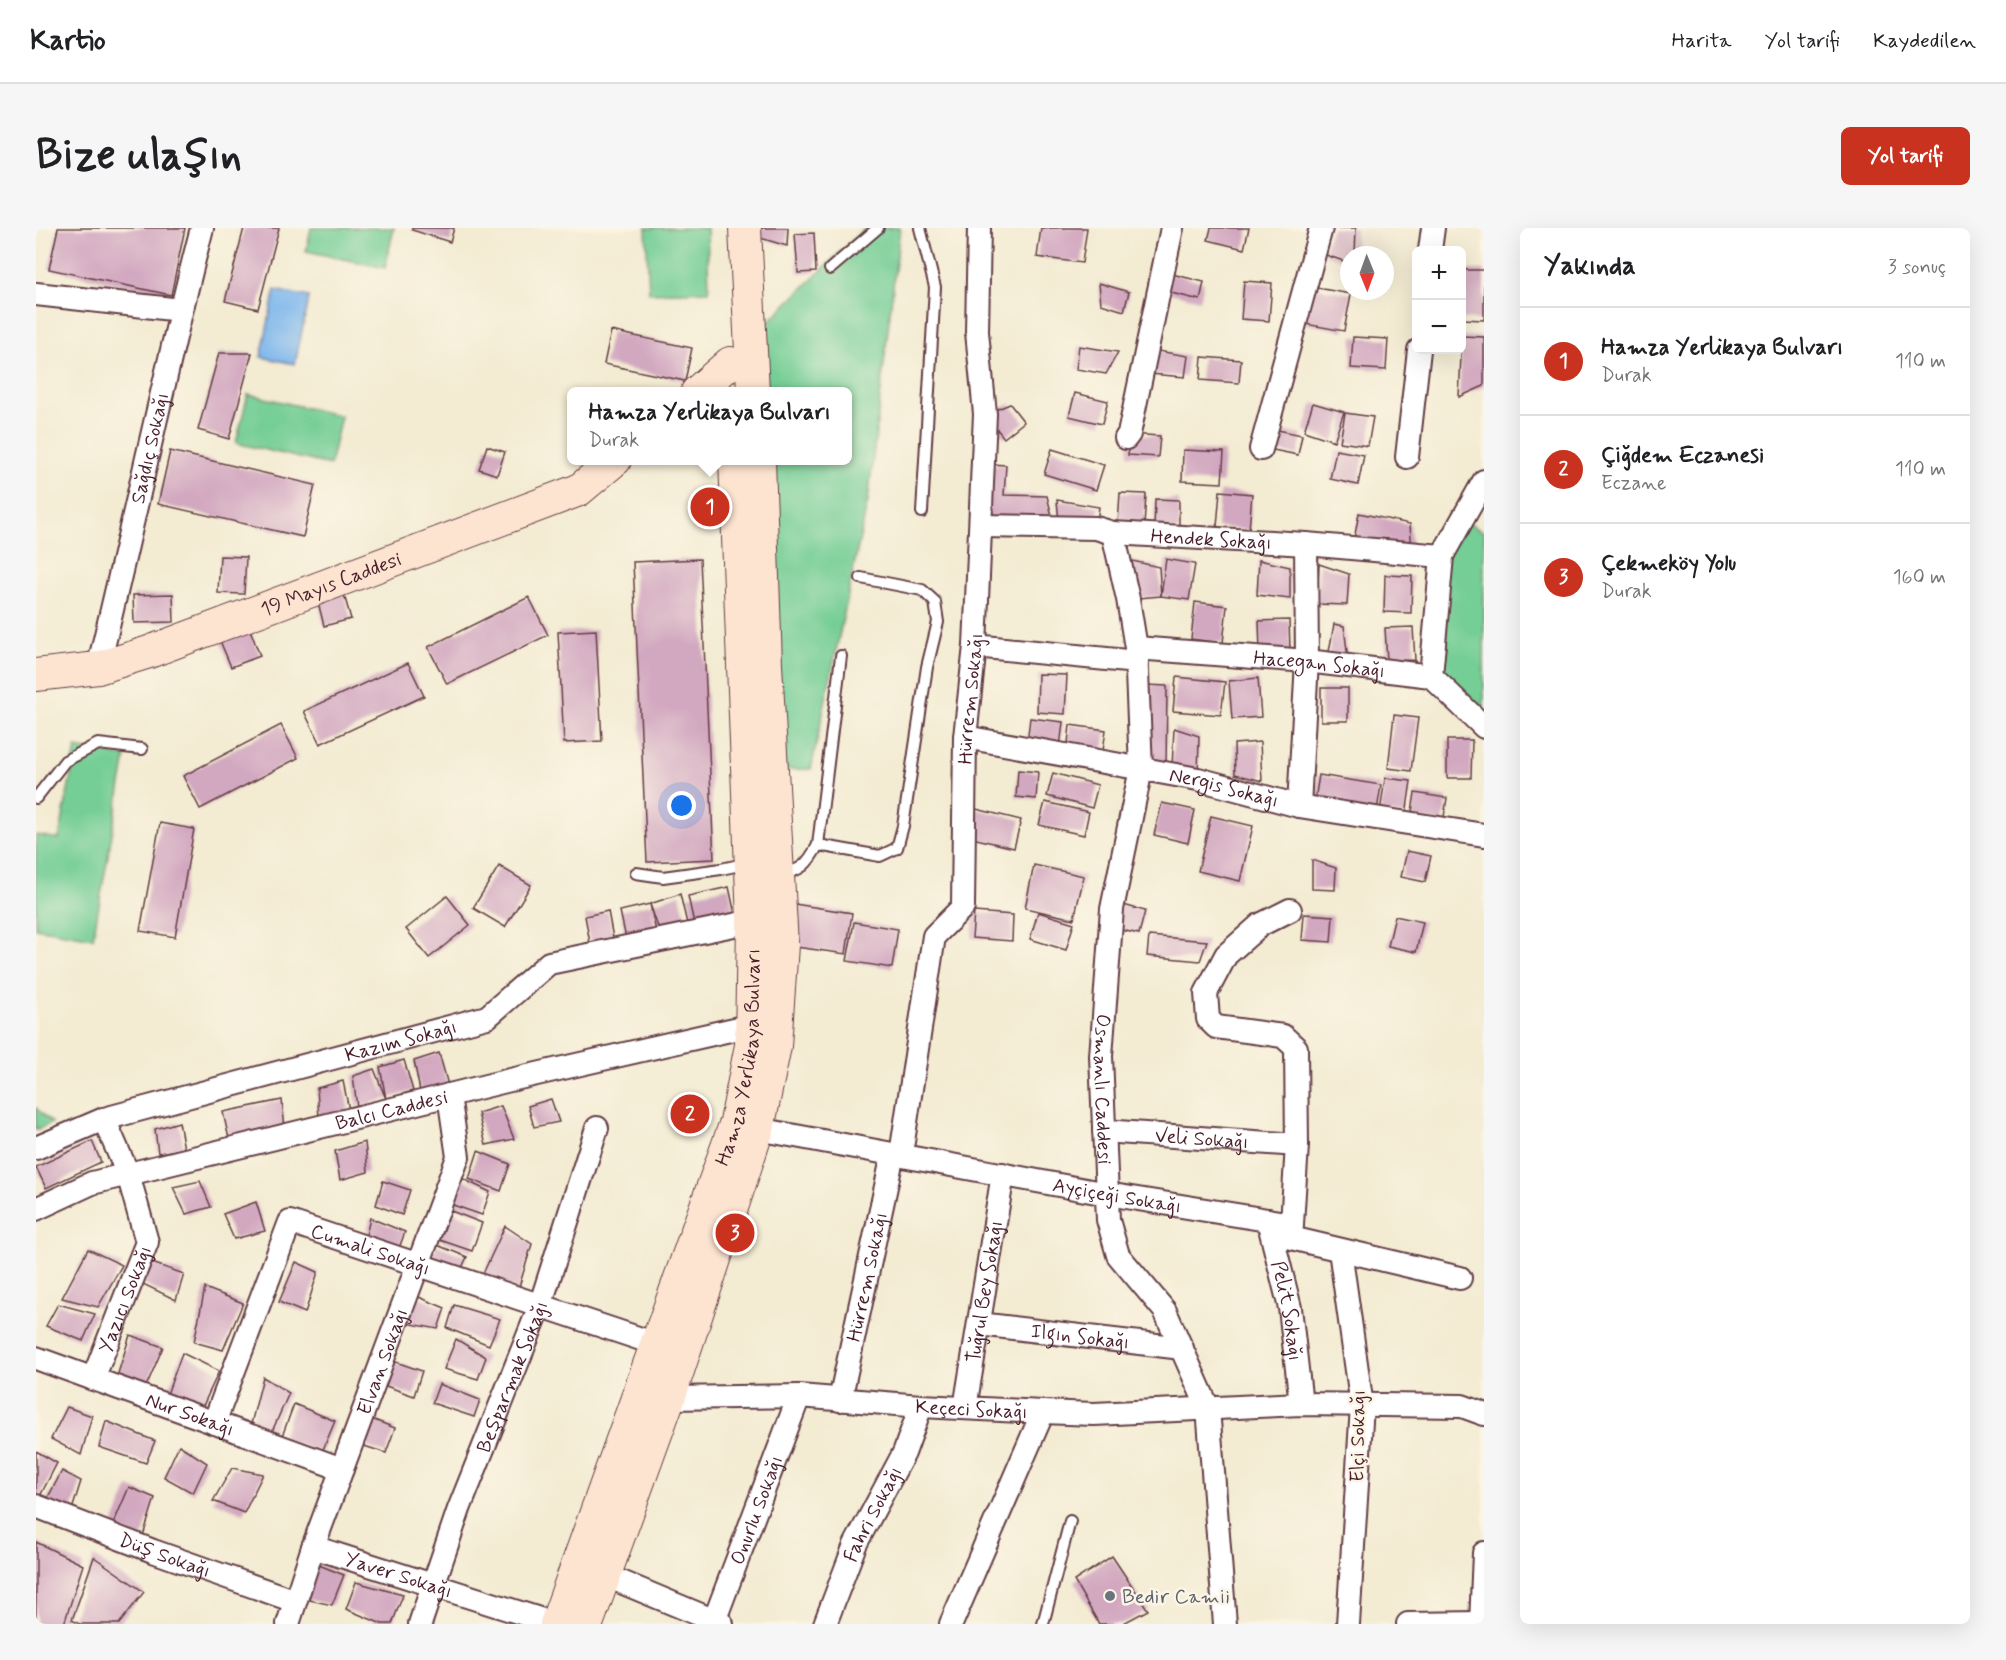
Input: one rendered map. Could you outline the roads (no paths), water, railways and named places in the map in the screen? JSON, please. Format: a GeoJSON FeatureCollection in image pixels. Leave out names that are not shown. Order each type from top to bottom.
{"type":"FeatureCollection","features":[{"type":"Feature","properties":{"kind":"main road"},"geometry":{"type":"LineString","coordinates":[[708,387],[730,377],[725,228]]}},
{"type":"Feature","properties":{"kind":"main road"},"geometry":{"type":"LineString","coordinates":[[745,228],[753,387]]}},
{"type":"Feature","properties":{"kind":"main road","name":"19 Mayıs Caddesi"},"geometry":{"type":"LineString","coordinates":[[36,675],[98,668],[160,648],[579,490],[609,465]]}},
{"type":"Feature","properties":{"kind":"main road","name":"Hamza Yerlikaya Bulvarı"},"geometry":{"type":"LineString","coordinates":[[735,465],[753,921],[752,1025],[747,1125]]}},
{"type":"Feature","properties":{"kind":"main road","name":"Hamza Yerlikaya Bulvarı"},"geometry":{"type":"LineString","coordinates":[[587,1624],[591,1570],[775,1046],[781,980],[780,876],[766,665],[759,465]]}},
{"type":"Feature","properties":{"kind":"main road","name":"Hamza Yerlikaya Bulvarı"},"geometry":{"type":"LineString","coordinates":[[555,1624],[591,1570],[669,1398],[670,1348]]}},
{"type":"Feature","properties":{"kind":"street","name":"Sağdıç Sokağı"},"geometry":{"type":"LineString","coordinates":[[98,668],[202,228]]}},
{"type":"Feature","properties":{"kind":"street","name":"Hürrem Sokağı"},"geometry":{"type":"LineString","coordinates":[[840,1400],[897,1155],[934,936],[963,907],[965,737],[975,646],[985,414],[977,332],[979,228]]}},
{"type":"Feature","properties":{"kind":"street"},"geometry":{"type":"LineString","coordinates":[[1126,438],[1129,434],[1172,228]]}},
{"type":"Feature","properties":{"kind":"street"},"geometry":{"type":"LineString","coordinates":[[1261,449],[1321,228]]}},
{"type":"Feature","properties":{"kind":"street"},"geometry":{"type":"LineString","coordinates":[[1431,246],[1433,228]]}},
{"type":"Feature","properties":{"kind":"street"},"geometry":{"type":"LineString","coordinates":[[36,294],[181,310]]}},
{"type":"Feature","properties":{"kind":"street"},"geometry":{"type":"LineString","coordinates":[[1407,457],[1419,354]]}},
{"type":"Feature","properties":{"kind":"street"},"geometry":{"type":"LineString","coordinates":[[1484,481],[1442,556],[1431,676],[1484,727]]}},
{"type":"Feature","properties":{"kind":"street","name":"Hendek Sokağı"},"geometry":{"type":"LineString","coordinates":[[981,526],[1096,528],[1113,533],[1305,544],[1442,556]]}},
{"type":"Feature","properties":{"kind":"street","name":"Osmanlı Caddesi"},"geometry":{"type":"LineString","coordinates":[[1113,533],[1128,599],[1136,655],[1141,769],[1112,909],[1101,1056],[1108,1220],[1118,1255],[1165,1311],[1208,1408],[1225,1624]]}},
{"type":"Feature","properties":{"kind":"street"},"geometry":{"type":"LineString","coordinates":[[1299,806],[1307,661],[1305,544]]}},
{"type":"Feature","properties":{"kind":"street","name":"Hacegan Sokağı"},"geometry":{"type":"LineString","coordinates":[[975,646],[1307,661],[1431,676]]}},
{"type":"Feature","properties":{"kind":"street","name":"Nergis Sokağı"},"geometry":{"type":"LineString","coordinates":[[965,737],[1198,779],[1299,806],[1484,835]]}},
{"type":"Feature","properties":{"kind":"street"},"geometry":{"type":"LineString","coordinates":[[1290,910],[1260,925],[1226,955],[1206,993],[1208,1019],[1216,1027],[1283,1036],[1296,1048],[1297,1145],[1291,1239],[1460,1278]]}},
{"type":"Feature","properties":{"kind":"street","name":"Kazım Sokağı"},"geometry":{"type":"LineString","coordinates":[[36,1148],[104,1119],[488,1017],[549,963],[753,921]]}},
{"type":"Feature","properties":{"kind":"street","name":"Balcı Caddesi"},"geometry":{"type":"LineString","coordinates":[[36,1209],[92,1183],[448,1095],[752,1025]]}},
{"type":"Feature","properties":{"kind":"street","name":"Elvan Sokağı"},"geometry":{"type":"LineString","coordinates":[[288,1624],[313,1547],[458,1158],[448,1095]]}},
{"type":"Feature","properties":{"kind":"street","name":"Yazıcı Sokağı"},"geometry":{"type":"LineString","coordinates":[[93,1379],[147,1242],[128,1174],[104,1119]]}},
{"type":"Feature","properties":{"kind":"street","name":"Ayçiçeği Sokağı"},"geometry":{"type":"LineString","coordinates":[[747,1125],[1107,1194],[1292,1224]]}},
{"type":"Feature","properties":{"kind":"street","name":"Beşparmak Sokağı"},"geometry":{"type":"LineString","coordinates":[[420,1624],[459,1509],[540,1306],[597,1128]]}},
{"type":"Feature","properties":{"kind":"street","name":"Veli Sokağı"},"geometry":{"type":"LineString","coordinates":[[1104,1131],[1297,1145]]}},
{"type":"Feature","properties":{"kind":"street","name":"Tuğrul Bey Sokağı"},"geometry":{"type":"LineString","coordinates":[[965,1408],[1003,1174]]}},
{"type":"Feature","properties":{"kind":"street","name":"Pelit Sokağı"},"geometry":{"type":"LineString","coordinates":[[1268,1220],[1290,1308],[1301,1404]]}},
{"type":"Feature","properties":{"kind":"street","name":"Cumali Sokağı"},"geometry":{"type":"LineString","coordinates":[[214,1423],[290,1222],[670,1348]]}},
{"type":"Feature","properties":{"kind":"street","name":"Elçi Sokağı"},"geometry":{"type":"LineString","coordinates":[[1340,1250],[1362,1406],[1348,1624]]}},
{"type":"Feature","properties":{"kind":"street","name":"Ilgın Sokağı"},"geometry":{"type":"LineString","coordinates":[[979,1324],[1182,1348]]}},
{"type":"Feature","properties":{"kind":"street","name":"Nur Sokağı"},"geometry":{"type":"LineString","coordinates":[[36,1358],[342,1469]]}},
{"type":"Feature","properties":{"kind":"street","name":"Keçeci Sokağı"},"geometry":{"type":"LineString","coordinates":[[669,1398],[799,1396],[921,1406],[1043,1412],[951,1624]]}},
{"type":"Feature","properties":{"kind":"street","name":"Onurlu Sokağı"},"geometry":{"type":"LineString","coordinates":[[716,1623],[799,1396]]}},
{"type":"Feature","properties":{"kind":"street"},"geometry":{"type":"LineString","coordinates":[[1043,1412],[1094,1414],[1301,1404],[1462,1407],[1484,1414]]}},
{"type":"Feature","properties":{"kind":"street","name":"Fahri Sokağı"},"geometry":{"type":"LineString","coordinates":[[825,1624],[855,1545],[904,1453],[921,1406]]}},
{"type":"Feature","properties":{"kind":"street","name":"Düş Sokağı"},"geometry":{"type":"LineString","coordinates":[[36,1506],[153,1551],[295,1601]]}},
{"type":"Feature","properties":{"kind":"street","name":"Yaver Sokağı"},"geometry":{"type":"LineString","coordinates":[[313,1547],[555,1624]]}},
{"type":"Feature","properties":{"kind":"street"},"geometry":{"type":"LineString","coordinates":[[1408,1624],[1481,1624],[1484,1552]]}},
{"type":"Feature","properties":{"kind":"street"},"geometry":{"type":"LineString","coordinates":[[591,1570],[716,1623]]}},
{"type":"Feature","properties":{"kind":"lane"},"geometry":{"type":"LineString","coordinates":[[830,269],[878,228]]}},
{"type":"Feature","properties":{"kind":"lane"},"geometry":{"type":"LineString","coordinates":[[920,228],[935,287],[922,512]]}},
{"type":"Feature","properties":{"kind":"lane"},"geometry":{"type":"LineString","coordinates":[[818,845],[880,856],[897,848],[903,826],[927,667],[938,622],[935,602],[922,590],[861,578]]}},
{"type":"Feature","properties":{"kind":"lane"},"geometry":{"type":"LineString","coordinates":[[780,876],[799,870],[812,856],[818,845],[841,656]]}},
{"type":"Feature","properties":{"kind":"lane"},"geometry":{"type":"LineString","coordinates":[[36,798],[65,761],[98,744],[142,749]]}},
{"type":"Feature","properties":{"kind":"lane"},"geometry":{"type":"LineString","coordinates":[[636,873],[663,877],[721,869],[751,862]]}},
{"type":"Feature","properties":{"kind":"lane"},"geometry":{"type":"LineString","coordinates":[[1044,1624],[1070,1521]]}},
{"type":"Feature","properties":{"kind":"water"},"geometry":{"type":"Polygon","coordinates":[[[275,290],[309,297],[295,364],[261,357],[275,290]]]}},
{"type":"Feature","properties":{"kind":"place","name":"Hamza Yerlikaya Bulvarı"},"geometry":{"type":"Point","coordinates":[710,507]}},
{"type":"Feature","properties":{"kind":"place","name":"Çiğdem Eczanesi"},"geometry":{"type":"Point","coordinates":[690,1114]}},
{"type":"Feature","properties":{"kind":"place","name":"Çekmeköy Yolu"},"geometry":{"type":"Point","coordinates":[735,1233]}},
{"type":"Feature","properties":{"kind":"place","name":"Bedir Camii"},"geometry":{"type":"Point","coordinates":[1110,1596]}}]}
